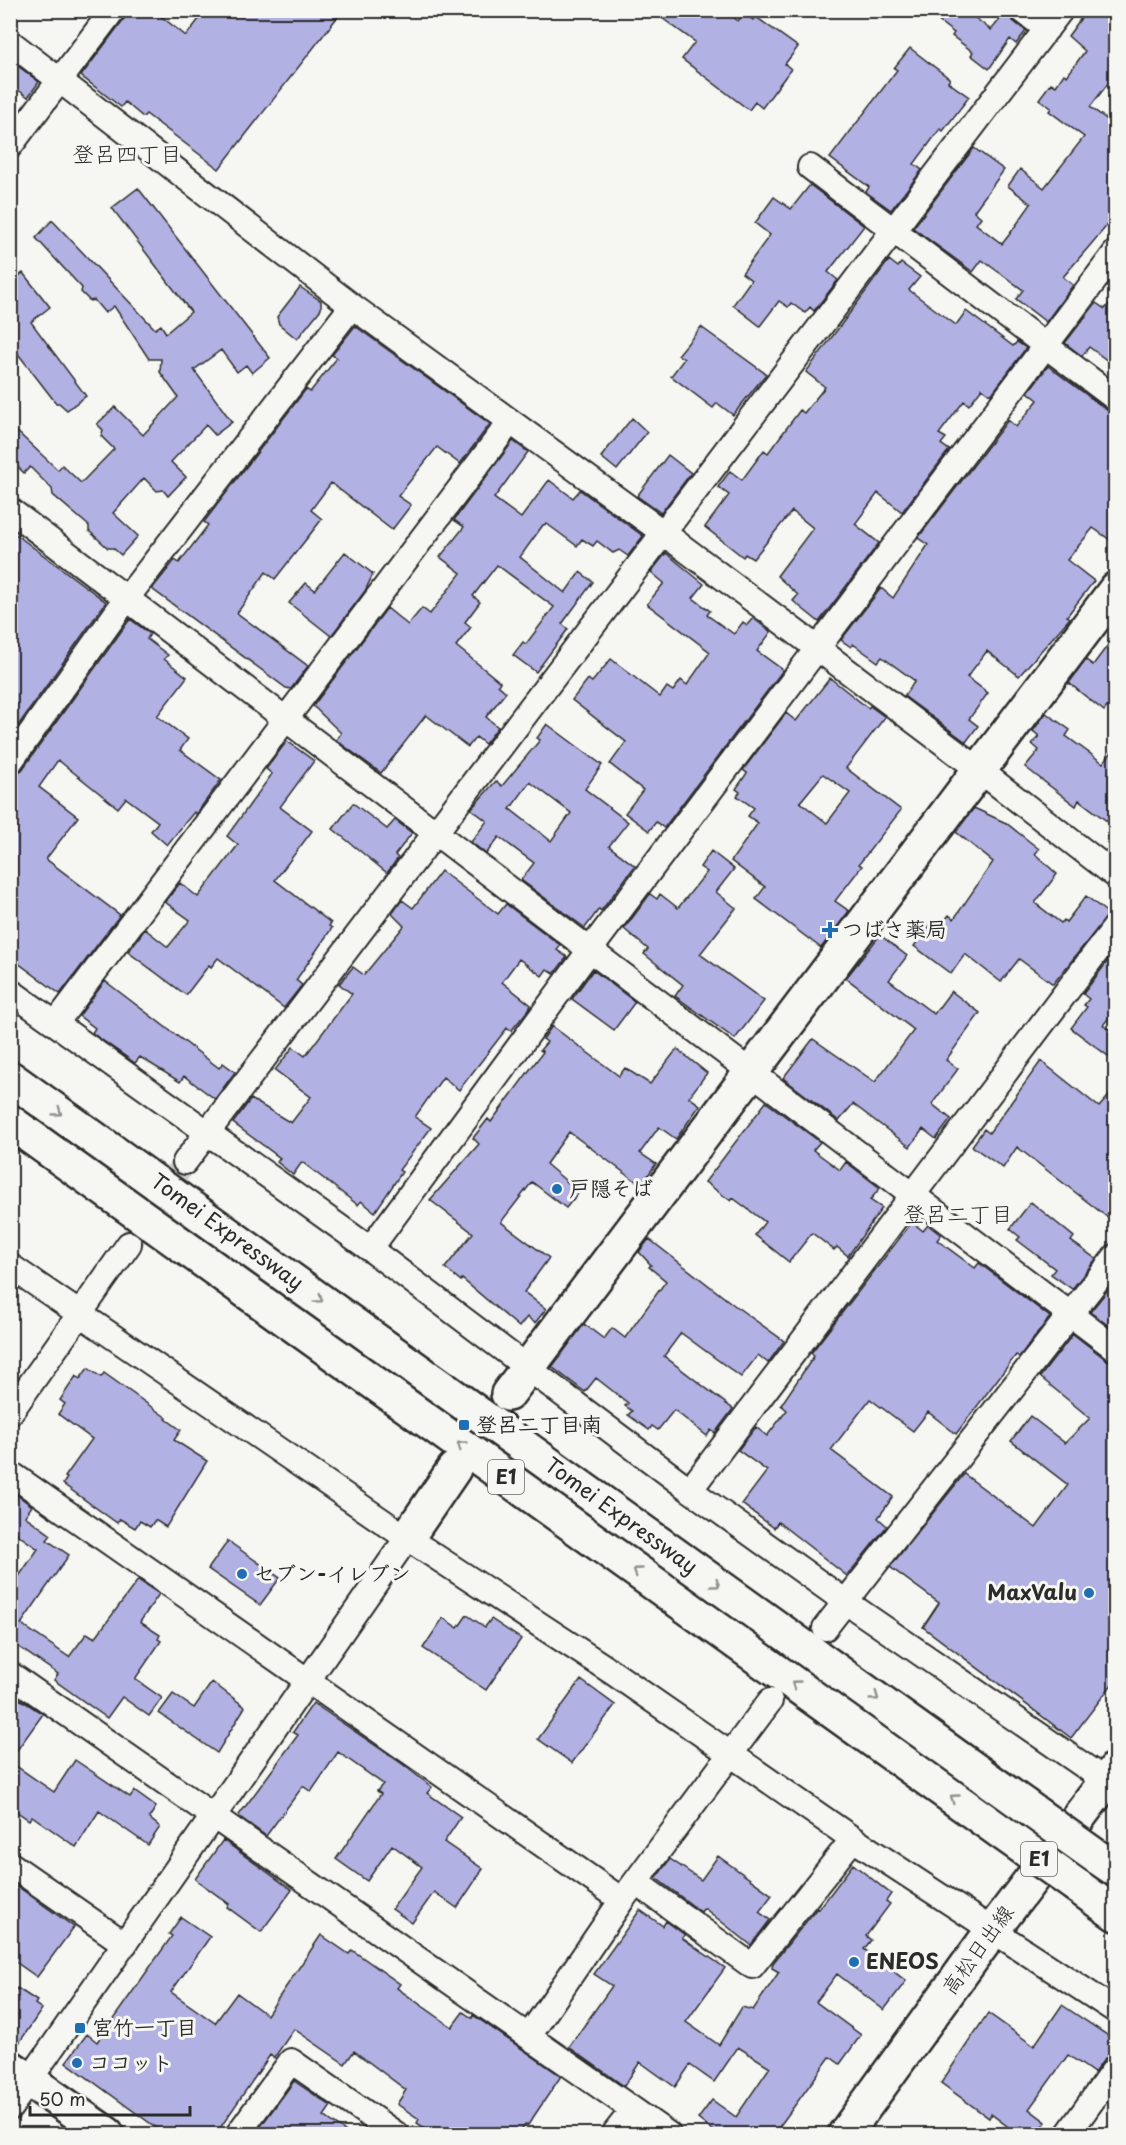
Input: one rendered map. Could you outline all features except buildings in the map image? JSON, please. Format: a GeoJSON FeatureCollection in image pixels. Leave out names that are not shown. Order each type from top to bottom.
{"type":"FeatureCollection","features":[{"type":"Feature","properties":{"kind":"main road"},"geometry":{"type":"LineString","coordinates":[[518,1381],[978,769],[1110,606]]}},
{"type":"Feature","properties":{"kind":"main road","name":"Tomei Expressway"},"geometry":{"type":"LineString","coordinates":[[10,1078],[1106,1863]]}},
{"type":"Feature","properties":{"kind":"main road","name":"Tomei Expressway"},"geometry":{"type":"LineString","coordinates":[[10,1122],[1116,1914]]}},
{"type":"Feature","properties":{"kind":"main road"},"geometry":{"type":"LineString","coordinates":[[407,1538],[454,1469]]}},
{"type":"Feature","properties":{"kind":"main road","name":"高松日出線"},"geometry":{"type":"LineString","coordinates":[[845,2134],[992,1931],[1112,1779]]}},
{"type":"Feature","properties":{"kind":"main road"},"geometry":{"type":"LineString","coordinates":[[20,2074],[106,2134]]}},
{"type":"Feature","properties":{"kind":"street"},"geometry":{"type":"LineString","coordinates":[[10,146],[112,10]]}},
{"type":"Feature","properties":{"kind":"street"},"geometry":{"type":"LineString","coordinates":[[185,1162],[1054,20],[1022,10]]}},
{"type":"Feature","properties":{"kind":"street"},"geometry":{"type":"LineString","coordinates":[[10,42],[352,306],[665,534],[978,769],[1116,876]]}},
{"type":"Feature","properties":{"kind":"street"},"geometry":{"type":"LineString","coordinates":[[810,168],[1116,399]]}},
{"type":"Feature","properties":{"kind":"street"},"geometry":{"type":"LineString","coordinates":[[370,1249],[590,950],[1116,252]]}},
{"type":"Feature","properties":{"kind":"street"},"geometry":{"type":"LineString","coordinates":[[10,762],[127,598],[352,306]]}},
{"type":"Feature","properties":{"kind":"street"},"geometry":{"type":"LineString","coordinates":[[56,1023],[510,422]]}},
{"type":"Feature","properties":{"kind":"street"},"geometry":{"type":"LineString","coordinates":[[10,510],[1116,1349]]}},
{"type":"Feature","properties":{"kind":"street"},"geometry":{"type":"LineString","coordinates":[[690,1490],[1116,926]]}},
{"type":"Feature","properties":{"kind":"street"},"geometry":{"type":"LineString","coordinates":[[10,991],[206,1134],[370,1249],[518,1381],[690,1490],[846,1602],[1112,1779]]}},
{"type":"Feature","properties":{"kind":"street"},"geometry":{"type":"LineString","coordinates":[[10,1413],[129,1244]]}},
{"type":"Feature","properties":{"kind":"street"},"geometry":{"type":"LineString","coordinates":[[825,1628],[1116,1256]]}},
{"type":"Feature","properties":{"kind":"street"},"geometry":{"type":"LineString","coordinates":[[10,1266],[407,1538],[732,1754],[853,1839],[1116,2011]]}},
{"type":"Feature","properties":{"kind":"street"},"geometry":{"type":"LineString","coordinates":[[10,1473],[308,1682],[629,1892],[752,1966],[853,1839]]}},
{"type":"Feature","properties":{"kind":"street"},"geometry":{"type":"LineString","coordinates":[[10,2108],[20,2074],[125,1944],[407,1538]]}},
{"type":"Feature","properties":{"kind":"street"},"geometry":{"type":"LineString","coordinates":[[10,1674],[668,2134]]}},
{"type":"Feature","properties":{"kind":"street"},"geometry":{"type":"LineString","coordinates":[[529,2036],[629,1892],[770,1701]]}},
{"type":"Feature","properties":{"kind":"street"},"geometry":{"type":"LineString","coordinates":[[10,1864],[125,1944]]}},
{"type":"Feature","properties":{"kind":"street"},"geometry":{"type":"LineString","coordinates":[[238,2134],[291,2061],[396,2134]]}},
{"type":"Feature","properties":{"kind":"street"},"geometry":{"type":"LineString","coordinates":[[1068,2134],[1116,2067]]}},
{"type":"Feature","properties":{"kind":"street"},"geometry":{"type":"LineString","coordinates":[[614,2134],[633,2110]]}},
{"type":"Feature","properties":{"kind":"tunnel"},"geometry":{"type":"LineString","coordinates":[[129,1244],[185,1162]]}},
{"type":"Feature","properties":{"kind":"place","name":"つばさ薬局"},"geometry":{"type":"Point","coordinates":[830,930]}},
{"type":"Feature","properties":{"kind":"place","name":"戸隠そば"},"geometry":{"type":"Point","coordinates":[557,1189]}},
{"type":"Feature","properties":{"kind":"place","name":"登呂二丁目南"},"geometry":{"type":"Point","coordinates":[464,1425]}},
{"type":"Feature","properties":{"kind":"place","name":"セブン-イレブン"},"geometry":{"type":"Point","coordinates":[242,1574]}},
{"type":"Feature","properties":{"kind":"place","name":"MaxValu"},"geometry":{"type":"Point","coordinates":[1089,1593]}},
{"type":"Feature","properties":{"kind":"place","name":"ENEOS"},"geometry":{"type":"Point","coordinates":[854,1962]}},
{"type":"Feature","properties":{"kind":"place","name":"宮竹一丁目"},"geometry":{"type":"Point","coordinates":[80,2028]}},
{"type":"Feature","properties":{"kind":"place","name":"ココット"},"geometry":{"type":"Point","coordinates":[77,2063]}},
{"type":"Feature","properties":{"kind":"district","name":"登呂四丁目"},"geometry":{"type":"Point","coordinates":[127,154]}},
{"type":"Feature","properties":{"kind":"district","name":"登呂二丁目"},"geometry":{"type":"Point","coordinates":[958,1214]}}]}
